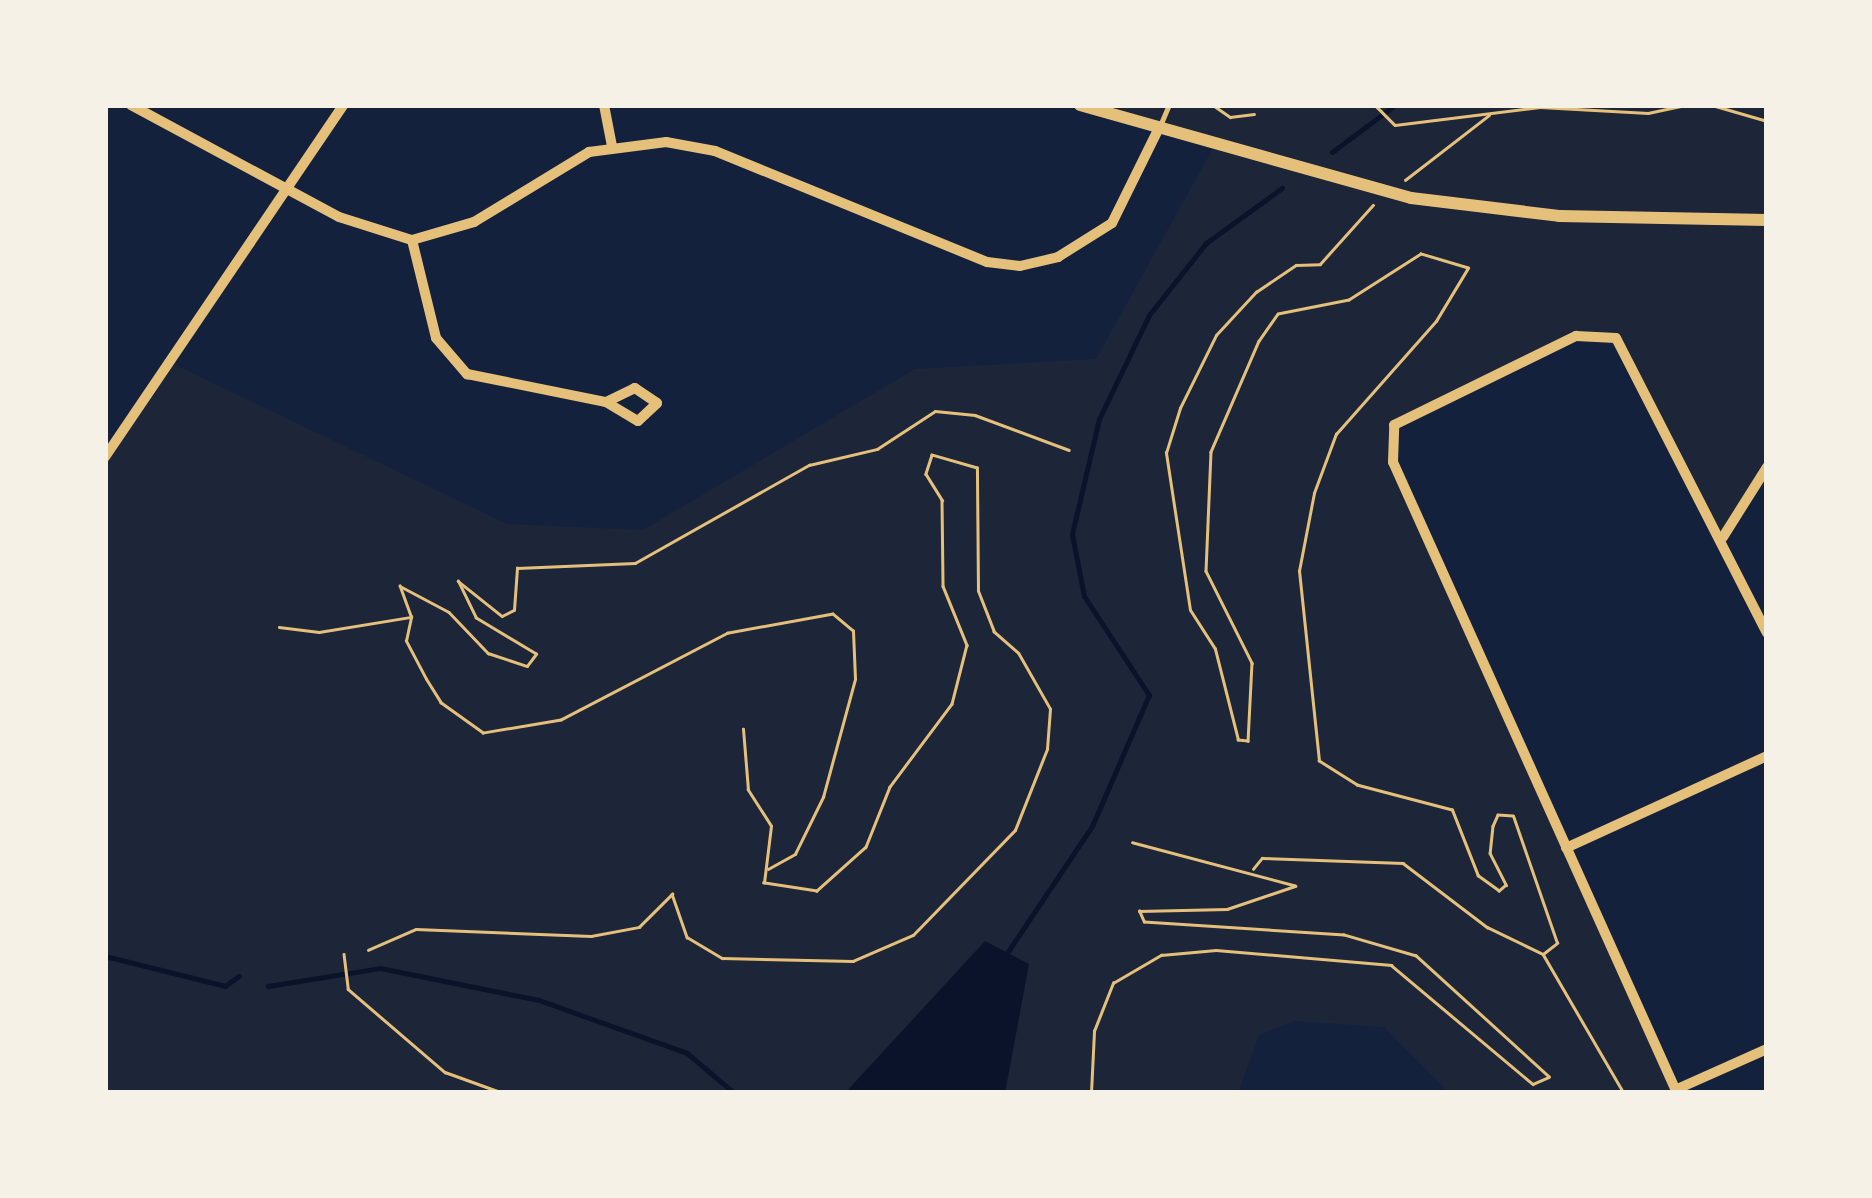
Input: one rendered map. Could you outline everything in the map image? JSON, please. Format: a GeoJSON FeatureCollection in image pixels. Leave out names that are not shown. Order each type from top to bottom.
{"type":"FeatureCollection","features":[{"type":"Feature","properties":{"kind":"street"},"geometry":{"type":"LineString","coordinates":[[131,105],[280,188],[412,240],[474,222],[612,146],[716,152],[987,262],[1030,266],[1112,223],[1158,130]]}},
{"type":"Feature","properties":{"kind":"street"},"geometry":{"type":"LineString","coordinates":[[105,456],[280,188],[343,105]]}},
{"type":"Feature","properties":{"kind":"street"},"geometry":{"type":"LineString","coordinates":[[604,105],[612,146]]}},
{"type":"Feature","properties":{"kind":"street"},"geometry":{"type":"LineString","coordinates":[[1080,105],[1158,130],[1460,206],[1767,220]]}},
{"type":"Feature","properties":{"kind":"street"},"geometry":{"type":"LineString","coordinates":[[412,240],[436,338],[467,374],[606,402],[638,422],[658,403],[636,388],[606,402]]}},
{"type":"Feature","properties":{"kind":"street"},"geometry":{"type":"LineString","coordinates":[[1767,633],[1723,537],[1609,335],[1585,334],[1541,352],[1404,417],[1390,438],[1566,848],[1676,1091],[1767,1049]]}},
{"type":"Feature","properties":{"kind":"street"},"geometry":{"type":"LineString","coordinates":[[1723,537],[1767,467]]}},
{"type":"Feature","properties":{"kind":"street"},"geometry":{"type":"LineString","coordinates":[[1566,848],[1767,756]]}},
{"type":"Feature","properties":{"kind":"lane"},"geometry":{"type":"LineString","coordinates":[[1158,130],[1168,105]]}},
{"type":"Feature","properties":{"kind":"path"},"geometry":{"type":"LineString","coordinates":[[1212,105],[1230,117],[1254,114]]}},
{"type":"Feature","properties":{"kind":"path"},"geometry":{"type":"LineString","coordinates":[[1375,105],[1396,125],[1490,114],[1686,105]]}},
{"type":"Feature","properties":{"kind":"path"},"geometry":{"type":"LineString","coordinates":[[1712,105],[1767,121]]}},
{"type":"Feature","properties":{"kind":"path"},"geometry":{"type":"LineString","coordinates":[[1401,184],[1490,114]]}},
{"type":"Feature","properties":{"kind":"path"},"geometry":{"type":"LineString","coordinates":[[1375,204],[1320,264],[1296,265],[1256,292],[1216,335],[1180,408],[1166,453],[1190,610],[1215,649],[1238,740],[1248,741],[1252,663],[1206,571],[1211,452],[1258,341],[1278,314],[1349,300],[1422,254],[1468,268],[1436,321],[1336,434],[1301,538],[1302,612],[1323,770],[1452,810],[1478,876],[1499,891],[1506,885],[1490,853],[1492,826],[1513,816],[1557,942],[1543,954]]}},
{"type":"Feature","properties":{"kind":"path"},"geometry":{"type":"LineString","coordinates":[[767,870],[795,854],[823,796],[855,680],[853,631],[833,614],[728,634],[561,720],[497,734],[471,730],[441,702],[406,641],[410,617],[400,586],[449,612],[488,653],[526,666],[536,654],[476,618],[458,581],[502,616],[514,610],[517,568],[635,563],[810,465],[877,449],[935,411],[976,415],[1069,450]]}},
{"type":"Feature","properties":{"kind":"path"},"geometry":{"type":"LineString","coordinates":[[368,950],[416,929],[591,936],[640,927],[672,894],[688,937],[722,958],[854,962],[938,916],[1015,830],[1047,749],[1050,709],[1018,653],[994,632],[978,592],[982,494],[977,468],[957,457],[932,455],[926,474],[942,500],[943,586],[968,645],[952,704],[890,787],[866,847],[817,892],[792,892],[764,883],[771,826],[748,790],[743,729]]}},
{"type":"Feature","properties":{"kind":"path"},"geometry":{"type":"LineString","coordinates":[[279,627],[319,632],[410,617]]}},
{"type":"Feature","properties":{"kind":"path"},"geometry":{"type":"LineString","coordinates":[[1091,1093],[1094,1032],[1113,983],[1161,955],[1216,950],[1391,965],[1534,1084],[1548,1084],[1527,1052],[1416,956],[1344,936],[1138,918],[1227,909],[1295,886],[1253,869],[1133,843]]}},
{"type":"Feature","properties":{"kind":"path"},"geometry":{"type":"LineString","coordinates":[[1253,869],[1262,858],[1402,863],[1487,928],[1543,954],[1624,1093]]}},
{"type":"Feature","properties":{"kind":"path"},"geometry":{"type":"LineString","coordinates":[[344,954],[348,990],[444,1072],[503,1093]]}},
{"type":"Feature","properties":{"kind":"shaded area"},"geometry":{"type":"Polygon","coordinates":[[[1080,105],[1767,105],[1767,467],[1723,537],[1624,348],[1593,332],[1402,420],[1389,444],[1676,1093],[1449,1093],[1384,1027],[1294,1021],[1259,1035],[1238,1093],[105,1093],[105,457],[165,360],[507,524],[643,530],[915,369],[1096,359],[1213,148],[1080,105]]]}},
{"type":"Feature","properties":{"kind":"shaded area"},"geometry":{"type":"Polygon","coordinates":[[[985,941],[1029,964],[1005,1093],[845,1093],[985,941]]]}},
{"type":"Feature","properties":{"kind":"waterway"},"geometry":{"type":"LineString","coordinates":[[1332,152],[1395,105]]}},
{"type":"Feature","properties":{"kind":"waterway"},"geometry":{"type":"LineString","coordinates":[[1007,953],[1092,826],[1149,695],[1084,596],[1072,534],[1099,419],[1149,315],[1206,243],[1282,188]]}},
{"type":"Feature","properties":{"kind":"waterway"},"geometry":{"type":"LineString","coordinates":[[105,956],[225,986],[239,976]]}},
{"type":"Feature","properties":{"kind":"waterway"},"geometry":{"type":"LineString","coordinates":[[268,986],[380,968],[539,1000],[687,1053],[734,1093]]}}]}
